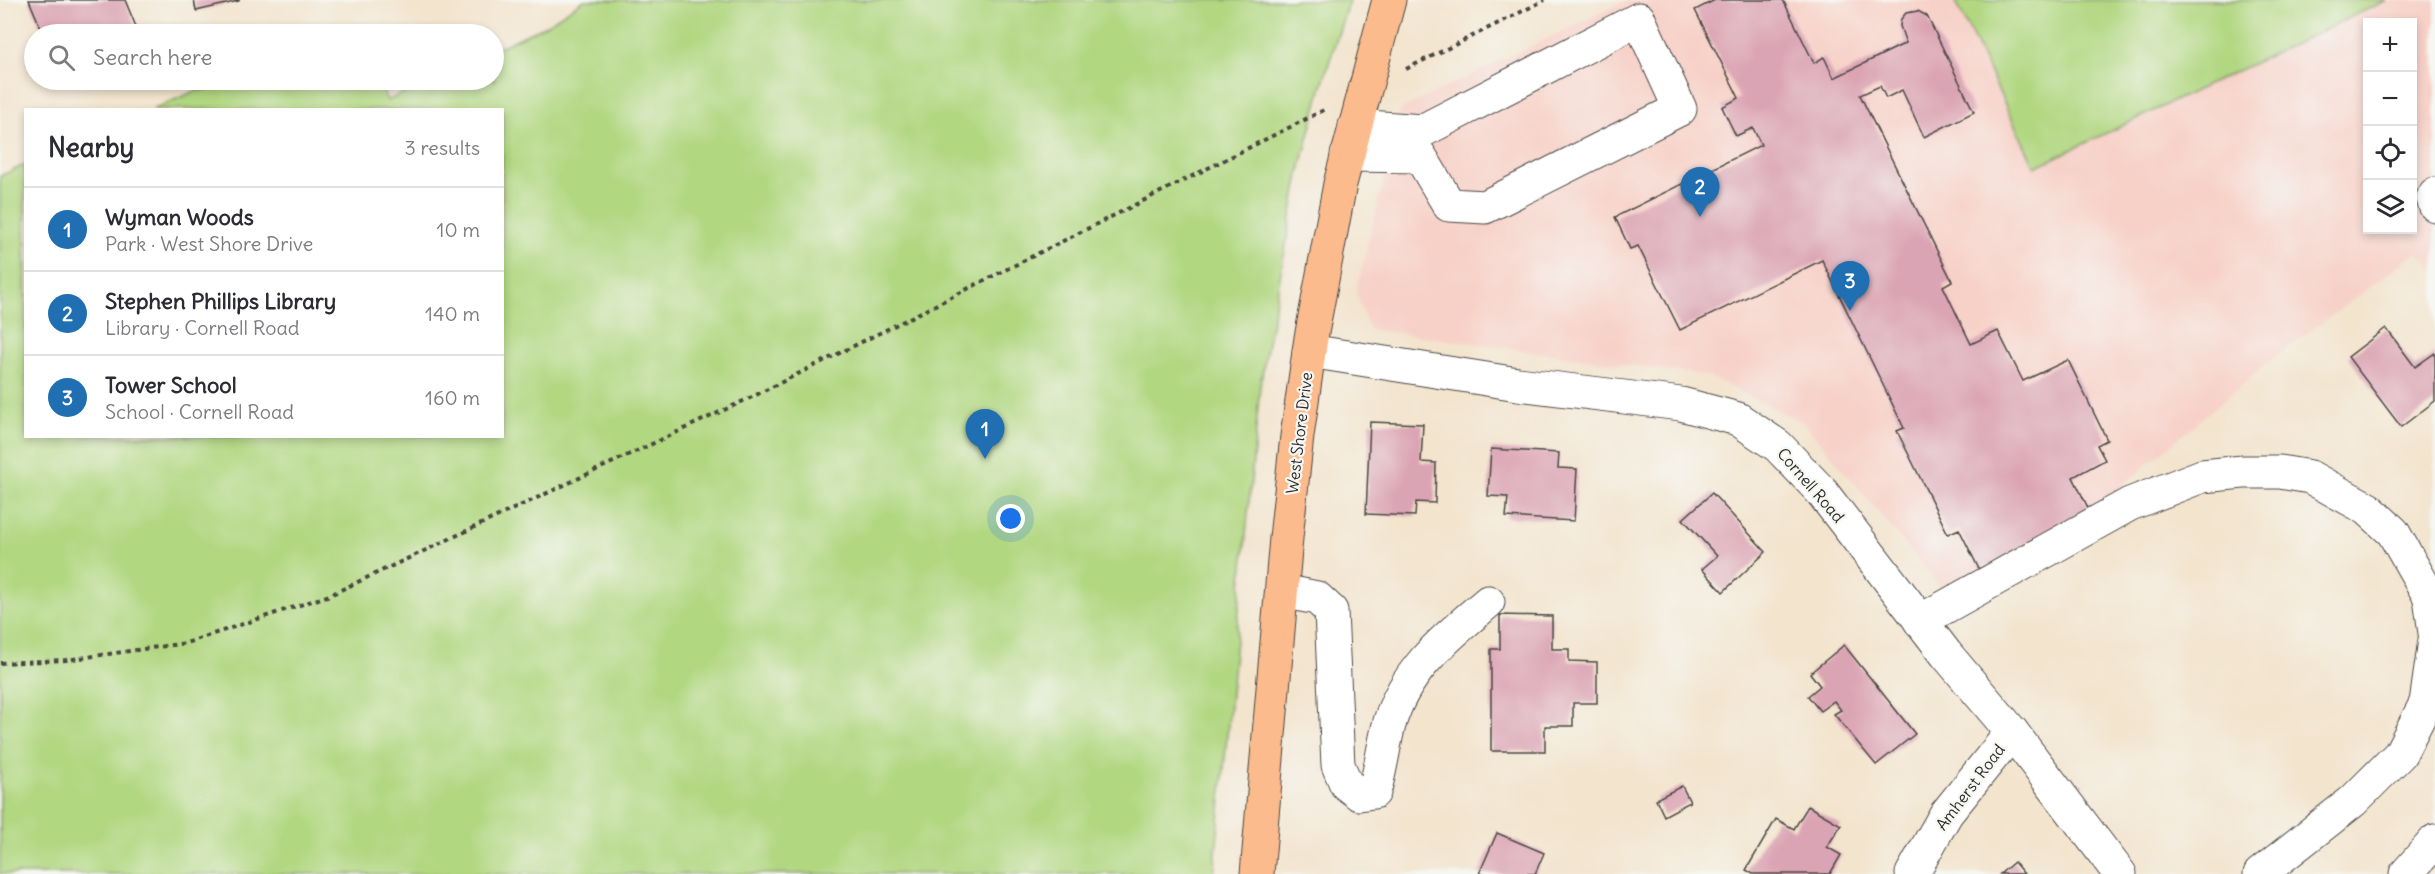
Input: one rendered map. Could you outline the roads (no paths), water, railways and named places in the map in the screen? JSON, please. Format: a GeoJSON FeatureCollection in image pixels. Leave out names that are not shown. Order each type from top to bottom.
{"type":"FeatureCollection","features":[{"type":"Feature","properties":{"kind":"main road","name":"West Shore Drive"},"geometry":{"type":"LineString","coordinates":[[1257,874],[1297,436],[1309,351],[1322,271],[1351,141],[1389,0]]}},
{"type":"Feature","properties":{"kind":"street"},"geometry":{"type":"LineString","coordinates":[[1639,19],[1680,108],[1485,207],[1449,205],[1419,156],[1351,141],[1422,131],[1639,19]]}},
{"type":"Feature","properties":{"kind":"street"},"geometry":{"type":"LineString","coordinates":[[2435,194],[2433,198],[2435,205]]}},
{"type":"Feature","properties":{"kind":"street","name":"Cornell Road"},"geometry":{"type":"LineString","coordinates":[[1309,351],[1518,384],[1681,404],[1738,419],[1778,446],[1821,492],[1920,621],[2012,732],[2120,874]]}},
{"type":"Feature","properties":{"kind":"street"},"geometry":{"type":"LineString","coordinates":[[1920,621],[2130,504],[2202,476],[2243,472],[2280,472],[2310,477],[2368,509],[2393,532],[2432,596],[2435,633]]}},
{"type":"Feature","properties":{"kind":"street"},"geometry":{"type":"LineString","coordinates":[[1282,591],[1317,598],[1331,611],[1338,765],[1346,784],[1359,794],[1374,792],[1382,766],[1390,724],[1408,680],[1436,646],[1488,602]]}},
{"type":"Feature","properties":{"kind":"street"},"geometry":{"type":"LineString","coordinates":[[2260,874],[2353,801],[2400,754],[2426,703],[2435,640]]}},
{"type":"Feature","properties":{"kind":"street","name":"Amherst Road"},"geometry":{"type":"LineString","coordinates":[[1912,874],[1946,814],[2012,732]]}},
{"type":"Feature","properties":{"kind":"street"},"geometry":{"type":"LineString","coordinates":[[2406,874],[2435,841]]}},
{"type":"Feature","properties":{"kind":"place","name":"Stephen Phillips Library"},"geometry":{"type":"Point","coordinates":[1700,217]}},
{"type":"Feature","properties":{"kind":"place","name":"Tower School"},"geometry":{"type":"Point","coordinates":[1850,311]}},
{"type":"Feature","properties":{"kind":"place","name":"Wyman Woods"},"geometry":{"type":"Point","coordinates":[985,459]}}]}
